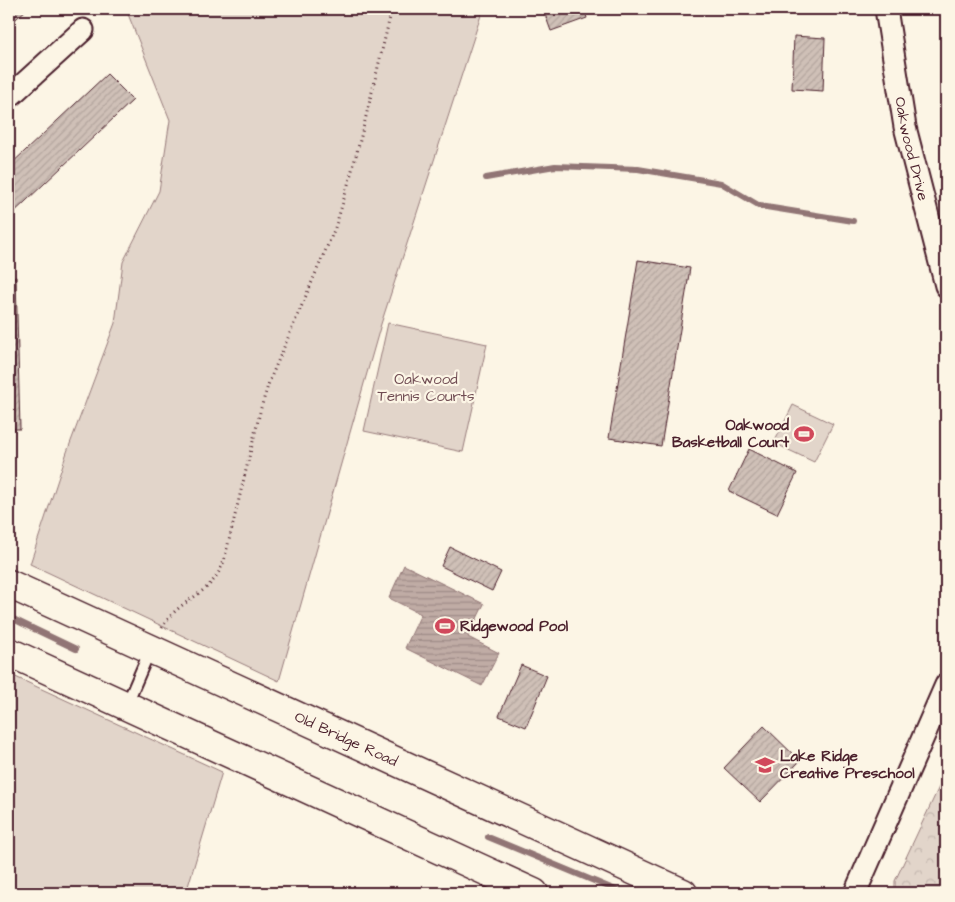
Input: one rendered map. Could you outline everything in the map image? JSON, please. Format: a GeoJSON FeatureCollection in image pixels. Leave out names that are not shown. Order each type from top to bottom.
{"type":"FeatureCollection","features":[{"type":"Feature","properties":{"kind":"main road","name":"Old Bridge Road"},"geometry":{"type":"LineString","coordinates":[[9,584],[683,893]]}},
{"type":"Feature","properties":{"kind":"main road"},"geometry":{"type":"LineString","coordinates":[[9,652],[534,893]]}},
{"type":"Feature","properties":{"kind":"street","name":"Oakwood Drive"},"geometry":{"type":"LineString","coordinates":[[886,9],[905,127],[946,286]]}},
{"type":"Feature","properties":{"kind":"street"},"geometry":{"type":"LineString","coordinates":[[9,97],[84,30]]}},
{"type":"Feature","properties":{"kind":"street"},"geometry":{"type":"LineString","coordinates":[[855,893],[946,685]]}},
{"type":"Feature","properties":{"kind":"lane"},"geometry":{"type":"LineString","coordinates":[[126,706],[151,649]]}},
{"type":"Feature","properties":{"kind":"path"},"geometry":{"type":"LineString","coordinates":[[151,649],[162,626],[171,614],[191,597],[206,588],[220,570],[224,561],[269,382],[335,228],[340,212],[392,9]]}},
{"type":"Feature","properties":{"kind":"green space"},"geometry":{"type":"Polygon","coordinates":[[[126,9],[483,9],[381,324],[279,681],[30,564],[67,452],[115,323],[123,262],[159,191],[170,120],[126,9]]]}},
{"type":"Feature","properties":{"kind":"green space","name":"Oakwood Tennis Courts"},"geometry":{"type":"Polygon","coordinates":[[[388,323],[487,344],[463,452],[364,431],[388,323]]]}},
{"type":"Feature","properties":{"kind":"green space","name":"Oakwood Basketball Court"},"geometry":{"type":"Polygon","coordinates":[[[793,405],[833,424],[814,462],[774,443],[793,405]]]}},
{"type":"Feature","properties":{"kind":"green space"},"geometry":{"type":"Polygon","coordinates":[[[9,674],[222,772],[186,893],[9,893],[9,674]]]}},
{"type":"Feature","properties":{"kind":"green space"},"geometry":{"type":"Polygon","coordinates":[[[946,772],[946,893],[895,893],[895,881],[946,772]]]}},
{"type":"Feature","properties":{"kind":"shaded area","name":"Ridgewood Pool"},"geometry":{"type":"Polygon","coordinates":[[[404,565],[484,604],[468,637],[499,653],[482,686],[405,648],[421,614],[389,598],[404,565]]]}},
{"type":"Feature","properties":{"kind":"building"},"geometry":{"type":"Polygon","coordinates":[[[9,9],[27,9],[9,25],[9,9]]]}},
{"type":"Feature","properties":{"kind":"building"},"geometry":{"type":"Polygon","coordinates":[[[543,9],[584,9],[587,18],[551,31],[543,9]]]}},
{"type":"Feature","properties":{"kind":"building"},"geometry":{"type":"Polygon","coordinates":[[[946,34],[946,62],[943,62],[946,34]]]}},
{"type":"Feature","properties":{"kind":"building"},"geometry":{"type":"Polygon","coordinates":[[[794,36],[825,38],[823,91],[792,89],[794,36]]]}},
{"type":"Feature","properties":{"kind":"building"},"geometry":{"type":"Polygon","coordinates":[[[107,74],[133,100],[9,217],[9,166],[107,74]]]}},
{"type":"Feature","properties":{"kind":"building"},"geometry":{"type":"Polygon","coordinates":[[[638,260],[690,268],[661,446],[609,438],[638,260]]]}},
{"type":"Feature","properties":{"kind":"building"},"geometry":{"type":"Polygon","coordinates":[[[9,277],[16,277],[20,429],[9,429],[9,277]]]}},
{"type":"Feature","properties":{"kind":"building"},"geometry":{"type":"Polygon","coordinates":[[[749,449],[797,473],[777,514],[729,491],[749,449]]]}},
{"type":"Feature","properties":{"kind":"building"},"geometry":{"type":"Polygon","coordinates":[[[450,547],[501,572],[492,591],[441,566],[450,547]]]}},
{"type":"Feature","properties":{"kind":"building"},"geometry":{"type":"Polygon","coordinates":[[[521,665],[547,676],[526,727],[499,716],[521,665]]]}},
{"type":"Feature","properties":{"kind":"building","name":"Lake Ridge Creative Preschool"},"geometry":{"type":"Polygon","coordinates":[[[764,726],[800,761],[760,802],[724,768],[764,726]]]}},
{"type":"Feature","properties":{"kind":"waterway"},"geometry":{"type":"LineString","coordinates":[[486,178],[555,166],[638,169],[721,183],[760,206],[853,221]]}},
{"type":"Feature","properties":{"kind":"waterway"},"geometry":{"type":"LineString","coordinates":[[9,617],[76,649]]}},
{"type":"Feature","properties":{"kind":"waterway"},"geometry":{"type":"LineString","coordinates":[[488,837],[623,893]]}},
{"type":"Feature","properties":{"kind":"place","name":"Oakwood Basketball Court"},"geometry":{"type":"Point","coordinates":[804,434]}},
{"type":"Feature","properties":{"kind":"place","name":"Ridgewood Pool"},"geometry":{"type":"Point","coordinates":[445,626]}},
{"type":"Feature","properties":{"kind":"place","name":"Lake Ridge Creative Preschool"},"geometry":{"type":"Point","coordinates":[765,765]}}]}
